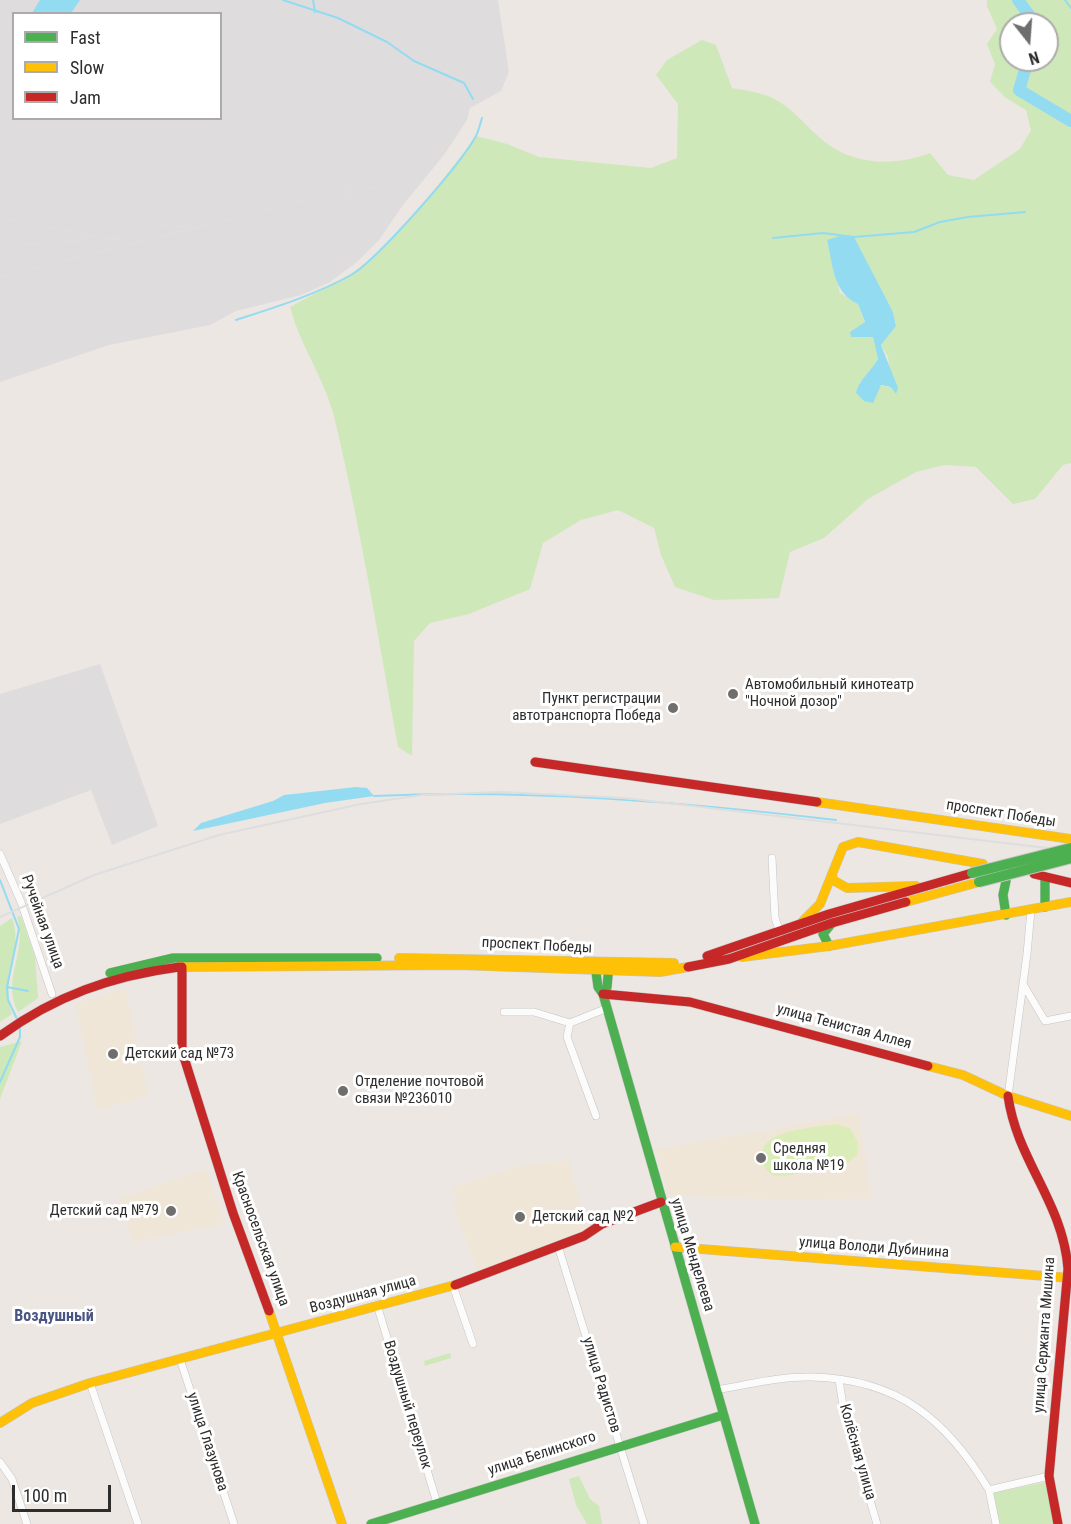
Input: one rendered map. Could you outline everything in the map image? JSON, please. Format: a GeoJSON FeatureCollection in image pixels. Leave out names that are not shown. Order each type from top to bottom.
{"type":"FeatureCollection","features":[{"type":"Feature","properties":{"kind":"street","name":"проспект Победы"},"geometry":{"type":"LineString","coordinates":[[535,762],[1071,839]]}},
{"type":"Feature","properties":{"kind":"street"},"geometry":{"type":"LineString","coordinates":[[798,925],[817,909],[843,848],[858,842],[983,864]]}},
{"type":"Feature","properties":{"kind":"street","name":"проспект Победы"},"geometry":{"type":"LineString","coordinates":[[609,967],[660,972],[729,959],[832,923],[1071,848]]}},
{"type":"Feature","properties":{"kind":"street","name":"Ручейная улица"},"geometry":{"type":"LineString","coordinates":[[0,854],[21,902],[52,998]]}},
{"type":"Feature","properties":{"kind":"street"},"geometry":{"type":"LineString","coordinates":[[772,858],[775,918],[780,932]]}},
{"type":"Feature","properties":{"kind":"street","name":"проспект Победы"},"geometry":{"type":"LineString","coordinates":[[0,1028],[52,998],[131,966],[183,962],[455,957],[609,967],[664,964],[702,958],[926,885],[976,878],[1071,858]]}},
{"type":"Feature","properties":{"kind":"street"},"geometry":{"type":"LineString","coordinates":[[832,874],[833,880],[847,888],[926,885]]}},
{"type":"Feature","properties":{"kind":"street"},"geometry":{"type":"LineString","coordinates":[[1045,907],[1039,875],[1071,883]]}},
{"type":"Feature","properties":{"kind":"street"},"geometry":{"type":"LineString","coordinates":[[1006,881],[1003,895],[1006,915]]}},
{"type":"Feature","properties":{"kind":"street"},"geometry":{"type":"LineString","coordinates":[[729,959],[829,946],[1071,902]]}},
{"type":"Feature","properties":{"kind":"street","name":"улица Сержанта Мишина"},"geometry":{"type":"LineString","coordinates":[[1031,910],[1008,1096],[1014,1135],[1058,1218],[1065,1239],[1069,1278],[1048,1476],[1058,1524]]}},
{"type":"Feature","properties":{"kind":"street"},"geometry":{"type":"LineString","coordinates":[[829,946],[823,934],[832,923]]}},
{"type":"Feature","properties":{"kind":"street","name":"Красносельская улица"},"geometry":{"type":"LineString","coordinates":[[183,962],[182,1051],[233,1214],[278,1333],[342,1524]]}},
{"type":"Feature","properties":{"kind":"street","name":"улица Менделеева"},"geometry":{"type":"LineString","coordinates":[[595,967],[598,987],[603,994],[605,1009],[755,1524]]}},
{"type":"Feature","properties":{"kind":"street","name":"улица Менделеева"},"geometry":{"type":"LineString","coordinates":[[603,994],[607,987],[609,967]]}},
{"type":"Feature","properties":{"kind":"street"},"geometry":{"type":"LineString","coordinates":[[1023,984],[1045,1021],[1071,1016]]}},
{"type":"Feature","properties":{"kind":"street","name":"улица Тенистая Аллея"},"geometry":{"type":"LineString","coordinates":[[603,994],[635,994],[701,1004],[963,1075],[1008,1096],[1071,1116]]}},
{"type":"Feature","properties":{"kind":"street"},"geometry":{"type":"LineString","coordinates":[[504,1012],[534,1012],[570,1023],[605,1009]]}},
{"type":"Feature","properties":{"kind":"street","name":"проспект Победы"},"geometry":{"type":"LineString","coordinates":[[0,1036],[17,1019]]}},
{"type":"Feature","properties":{"kind":"street"},"geometry":{"type":"LineString","coordinates":[[570,1023],[567,1036],[596,1116]]}},
{"type":"Feature","properties":{"kind":"street","name":"Воздушная улица"},"geometry":{"type":"LineString","coordinates":[[0,1423],[15,1411],[40,1398],[453,1286],[584,1236],[602,1224],[661,1202]]}},
{"type":"Feature","properties":{"kind":"street","name":"улица Радистов"},"geometry":{"type":"LineString","coordinates":[[558,1246],[644,1524]]}},
{"type":"Feature","properties":{"kind":"street","name":"улица Володи Дубинина"},"geometry":{"type":"LineString","coordinates":[[675,1247],[1069,1278]]}},
{"type":"Feature","properties":{"kind":"street"},"geometry":{"type":"LineString","coordinates":[[453,1286],[473,1344]]}},
{"type":"Feature","properties":{"kind":"street","name":"Воздушный переулок"},"geometry":{"type":"LineString","coordinates":[[378,1308],[437,1503]]}},
{"type":"Feature","properties":{"kind":"street","name":"улица Глазунова"},"geometry":{"type":"LineString","coordinates":[[180,1359],[234,1524]]}},
{"type":"Feature","properties":{"kind":"street"},"geometry":{"type":"LineString","coordinates":[[716,1390],[802,1378],[863,1382],[897,1396],[921,1410],[947,1432],[969,1456],[989,1490],[996,1524]]}},
{"type":"Feature","properties":{"kind":"street","name":"Колёсная улица"},"geometry":{"type":"LineString","coordinates":[[839,1380],[844,1412],[877,1524]]}},
{"type":"Feature","properties":{"kind":"street"},"geometry":{"type":"LineString","coordinates":[[90,1383],[138,1524]]}},
{"type":"Feature","properties":{"kind":"street","name":"улица Белинского"},"geometry":{"type":"LineString","coordinates":[[371,1524],[619,1445],[723,1415]]}},
{"type":"Feature","properties":{"kind":"street"},"geometry":{"type":"LineString","coordinates":[[0,1462],[12,1479],[27,1524]]}},
{"type":"Feature","properties":{"kind":"street"},"geometry":{"type":"LineString","coordinates":[[989,1490],[1048,1476]]}},
{"type":"Feature","properties":{"kind":"shaded area"},"geometry":{"type":"Polygon","coordinates":[[[0,0],[498,0],[509,72],[501,91],[470,108],[467,120],[444,155],[403,205],[379,240],[357,262],[330,282],[301,295],[236,311],[210,325],[109,345],[0,382],[0,0]]]}},
{"type":"Feature","properties":{"kind":"shaded area"},"geometry":{"type":"Polygon","coordinates":[[[100,664],[158,826],[112,845],[91,790],[0,824],[0,694],[100,664]]]}},
{"type":"Feature","properties":{"kind":"shaded area","name":"Детский сад №73"},"geometry":{"type":"Polygon","coordinates":[[[125,988],[148,1096],[138,1098],[138,1102],[124,1102],[97,1111],[76,1004],[125,988]]]}},
{"type":"Feature","properties":{"kind":"shaded area","name":"Средняя школа №19"},"geometry":{"type":"Polygon","coordinates":[[[858,1114],[872,1198],[788,1200],[668,1195],[655,1149],[858,1114]]]}},
{"type":"Feature","properties":{"kind":"shaded area","name":"Детский сад №2"},"geometry":{"type":"Polygon","coordinates":[[[569,1160],[586,1229],[478,1271],[453,1204],[457,1199],[453,1187],[516,1167],[569,1160]]]}},
{"type":"Feature","properties":{"kind":"shaded area","name":"Детский сад №79"},"geometry":{"type":"Polygon","coordinates":[[[206,1169],[224,1224],[133,1242],[118,1199],[206,1169]]]}},
{"type":"Feature","properties":{"kind":"green space"},"geometry":{"type":"Polygon","coordinates":[[[987,0],[1071,0],[1071,463],[1063,465],[1035,499],[1013,504],[976,467],[944,465],[916,472],[868,499],[824,538],[790,552],[779,598],[714,600],[675,587],[661,555],[654,528],[618,510],[581,520],[543,543],[530,589],[469,614],[430,623],[414,641],[412,756],[398,747],[360,539],[334,416],[290,307],[339,282],[387,244],[419,208],[476,136],[507,144],[539,157],[651,168],[677,158],[678,104],[656,75],[667,60],[702,40],[716,45],[732,88],[759,93],[777,100],[837,150],[862,159],[890,162],[930,153],[948,175],[974,180],[1020,149],[1031,130],[1026,110],[1006,98],[990,82],[995,64],[987,44],[997,29],[987,6],[987,0]],[[854,238],[827,241],[840,293],[858,304],[865,323],[850,332],[851,337],[873,337],[878,359],[871,373],[859,383],[891,387],[888,357],[881,345],[896,326],[893,312],[854,238]]]}},
{"type":"Feature","properties":{"kind":"green space"},"geometry":{"type":"Polygon","coordinates":[[[21,916],[35,957],[38,998],[18,1012],[12,988],[20,930],[17,917],[21,916]]]}},
{"type":"Feature","properties":{"kind":"green space"},"geometry":{"type":"Polygon","coordinates":[[[12,918],[15,942],[9,1001],[12,1014],[0,1022],[0,926],[12,918]]]}},
{"type":"Feature","properties":{"kind":"green space"},"geometry":{"type":"Polygon","coordinates":[[[22,1041],[0,1099],[0,1047],[22,1041]]]}},
{"type":"Feature","properties":{"kind":"green space"},"geometry":{"type":"Polygon","coordinates":[[[835,1124],[850,1128],[858,1143],[857,1155],[843,1166],[785,1176],[774,1176],[766,1170],[762,1156],[765,1146],[772,1139],[797,1130],[835,1124]]]}},
{"type":"Feature","properties":{"kind":"green space"},"geometry":{"type":"Polygon","coordinates":[[[450,1353],[451,1358],[425,1366],[424,1361],[450,1353]]]}},
{"type":"Feature","properties":{"kind":"green space"},"geometry":{"type":"Polygon","coordinates":[[[579,1476],[590,1499],[599,1506],[602,1524],[587,1524],[576,1505],[569,1479],[579,1476]]]}},
{"type":"Feature","properties":{"kind":"green space"},"geometry":{"type":"Polygon","coordinates":[[[1046,1482],[1055,1524],[999,1524],[992,1493],[1046,1482]]]}},
{"type":"Feature","properties":{"kind":"water"},"geometry":{"type":"Polygon","coordinates":[[[40,0],[80,0],[72,12],[33,12],[40,0]]]}},
{"type":"Feature","properties":{"kind":"water"},"geometry":{"type":"Polygon","coordinates":[[[840,236],[854,237],[893,312],[896,326],[881,345],[898,388],[896,394],[891,387],[881,385],[873,403],[864,401],[856,393],[878,359],[873,337],[851,337],[850,332],[865,322],[858,304],[843,293],[835,277],[827,240],[840,236]]]}},
{"type":"Feature","properties":{"kind":"water"},"geometry":{"type":"Polygon","coordinates":[[[356,787],[367,788],[374,796],[325,803],[193,831],[201,823],[273,801],[284,795],[356,787]]]}},
{"type":"Feature","properties":{"kind":"waterway"},"geometry":{"type":"LineString","coordinates":[[283,0],[338,18],[387,42],[414,61],[464,83],[473,99]]}},
{"type":"Feature","properties":{"kind":"waterway"},"geometry":{"type":"LineString","coordinates":[[313,0],[315,12]]}},
{"type":"Feature","properties":{"kind":"waterway"},"geometry":{"type":"LineString","coordinates":[[1018,0],[1027,12]]}},
{"type":"Feature","properties":{"kind":"waterway"},"geometry":{"type":"LineString","coordinates":[[1065,0],[1071,8]]}},
{"type":"Feature","properties":{"kind":"waterway"},"geometry":{"type":"LineString","coordinates":[[1024,72],[1019,90],[1071,121]]}},
{"type":"Feature","properties":{"kind":"waterway"},"geometry":{"type":"LineString","coordinates":[[236,320],[323,289],[364,266],[418,210],[454,167],[476,136],[482,118]]}},
{"type":"Feature","properties":{"kind":"waterway"},"geometry":{"type":"LineString","coordinates":[[773,238],[823,233],[854,237],[914,232],[940,222],[1025,212]]}},
{"type":"Feature","properties":{"kind":"waterway"},"geometry":{"type":"LineString","coordinates":[[374,796],[432,794],[548,796],[663,803],[836,820]]}},
{"type":"Feature","properties":{"kind":"waterway","name":"Воздушный"},"geometry":{"type":"LineString","coordinates":[[0,880],[19,929],[7,987],[8,1000],[17,1019]]}},
{"type":"Feature","properties":{"kind":"waterway"},"geometry":{"type":"LineString","coordinates":[[7,987],[28,991]]}},
{"type":"Feature","properties":{"kind":"waterway","name":"Воздушный"},"geometry":{"type":"LineString","coordinates":[[0,1082],[20,1037],[20,1026]]}},
{"type":"Feature","properties":{"kind":"railway"},"geometry":{"type":"LineString","coordinates":[[19,12],[26,0]]}},
{"type":"Feature","properties":{"kind":"railway"},"geometry":{"type":"LineString","coordinates":[[0,44],[12,24]]}},
{"type":"Feature","properties":{"kind":"railway"},"geometry":{"type":"LineString","coordinates":[[0,277],[321,196],[372,177],[405,158]]}},
{"type":"Feature","properties":{"kind":"railway"},"geometry":{"type":"LineString","coordinates":[[343,196],[378,186]]}},
{"type":"Feature","properties":{"kind":"railway"},"geometry":{"type":"LineString","coordinates":[[132,206],[162,225],[187,228]]}},
{"type":"Feature","properties":{"kind":"railway"},"geometry":{"type":"LineString","coordinates":[[0,218],[111,239],[139,237]]}},
{"type":"Feature","properties":{"kind":"railway"},"geometry":{"type":"LineString","coordinates":[[0,246],[87,240]]}},
{"type":"Feature","properties":{"kind":"railway"},"geometry":{"type":"LineString","coordinates":[[0,917],[94,875],[219,835],[361,804],[422,795],[500,792],[625,798],[1047,848]]}},
{"type":"Feature","properties":{"kind":"traffic: fast"},"geometry":{"type":"LineString","coordinates":[[972,873],[1071,848]]}},
{"type":"Feature","properties":{"kind":"traffic: fast"},"geometry":{"type":"LineString","coordinates":[[979,882],[1071,858]]}},
{"type":"Feature","properties":{"kind":"traffic: fast"},"geometry":{"type":"LineString","coordinates":[[1045,877],[1045,907]]}},
{"type":"Feature","properties":{"kind":"traffic: fast"},"geometry":{"type":"LineString","coordinates":[[1006,881],[1003,895],[1006,915]]}},
{"type":"Feature","properties":{"kind":"traffic: fast"},"geometry":{"type":"LineString","coordinates":[[829,946],[823,934],[832,923]]}},
{"type":"Feature","properties":{"kind":"traffic: fast"},"geometry":{"type":"LineString","coordinates":[[110,973],[173,958],[377,958]]}},
{"type":"Feature","properties":{"kind":"traffic: fast"},"geometry":{"type":"LineString","coordinates":[[595,965],[598,987],[603,994],[755,1524]]}},
{"type":"Feature","properties":{"kind":"traffic: fast"},"geometry":{"type":"LineString","coordinates":[[603,994],[607,987],[609,965]]}},
{"type":"Feature","properties":{"kind":"traffic: fast"},"geometry":{"type":"LineString","coordinates":[[371,1524],[723,1415]]}},
{"type":"Feature","properties":{"kind":"traffic: slow"},"geometry":{"type":"LineString","coordinates":[[817,802],[1071,839]]}},
{"type":"Feature","properties":{"kind":"traffic: slow"},"geometry":{"type":"LineString","coordinates":[[802,922],[820,904],[843,847],[858,842],[983,864]]}},
{"type":"Feature","properties":{"kind":"traffic: slow"},"geometry":{"type":"LineString","coordinates":[[832,874],[833,880],[847,888],[916,886]]}},
{"type":"Feature","properties":{"kind":"traffic: slow"},"geometry":{"type":"LineString","coordinates":[[906,902],[979,882]]}},
{"type":"Feature","properties":{"kind":"traffic: slow"},"geometry":{"type":"LineString","coordinates":[[742,957],[829,946],[1071,902]]}},
{"type":"Feature","properties":{"kind":"traffic: slow"},"geometry":{"type":"LineString","coordinates":[[399,958],[674,963]]}},
{"type":"Feature","properties":{"kind":"traffic: slow"},"geometry":{"type":"LineString","coordinates":[[179,967],[459,965],[660,972],[688,967]]}},
{"type":"Feature","properties":{"kind":"traffic: slow"},"geometry":{"type":"LineString","coordinates":[[928,1066],[963,1075],[1008,1096],[1071,1116]]}},
{"type":"Feature","properties":{"kind":"traffic: slow"},"geometry":{"type":"LineString","coordinates":[[675,1247],[1071,1278]]}},
{"type":"Feature","properties":{"kind":"traffic: slow"},"geometry":{"type":"LineString","coordinates":[[0,1423],[32,1403],[90,1383],[455,1285]]}},
{"type":"Feature","properties":{"kind":"traffic: slow"},"geometry":{"type":"LineString","coordinates":[[269,1311],[342,1524]]}},
{"type":"Feature","properties":{"kind":"traffic: jam"},"geometry":{"type":"LineString","coordinates":[[535,762],[817,802]]}},
{"type":"Feature","properties":{"kind":"traffic: jam"},"geometry":{"type":"LineString","coordinates":[[707,956],[829,914],[972,873]]}},
{"type":"Feature","properties":{"kind":"traffic: jam"},"geometry":{"type":"LineString","coordinates":[[1034,874],[1071,883]]}},
{"type":"Feature","properties":{"kind":"traffic: jam"},"geometry":{"type":"LineString","coordinates":[[688,967],[729,959],[832,923],[906,902]]}},
{"type":"Feature","properties":{"kind":"traffic: jam"},"geometry":{"type":"LineString","coordinates":[[0,1036],[42,1010],[85,990],[130,976],[179,967]]}},
{"type":"Feature","properties":{"kind":"traffic: jam"},"geometry":{"type":"LineString","coordinates":[[182,967],[182,1051],[233,1213],[269,1311]]}},
{"type":"Feature","properties":{"kind":"traffic: jam"},"geometry":{"type":"LineString","coordinates":[[603,994],[690,1002],[928,1066]]}},
{"type":"Feature","properties":{"kind":"traffic: jam"},"geometry":{"type":"LineString","coordinates":[[1008,1096],[1020,1141],[1058,1223],[1068,1269],[1049,1476],[1058,1524]]}},
{"type":"Feature","properties":{"kind":"traffic: jam"},"geometry":{"type":"LineString","coordinates":[[455,1285],[584,1236],[602,1224],[661,1202]]}},
{"type":"Feature","properties":{"kind":"place","name":"Автомобильный кинотеатр \"Ночной дозор\""},"geometry":{"type":"Point","coordinates":[733,694]}},
{"type":"Feature","properties":{"kind":"place","name":"Пункт регистрации автотранспорта Победа"},"geometry":{"type":"Point","coordinates":[673,708]}},
{"type":"Feature","properties":{"kind":"place","name":"Детский сад №73"},"geometry":{"type":"Point","coordinates":[113,1054]}},
{"type":"Feature","properties":{"kind":"place","name":"Отделение почтовой связи №236010"},"geometry":{"type":"Point","coordinates":[343,1091]}},
{"type":"Feature","properties":{"kind":"place","name":"Средняя школа №19"},"geometry":{"type":"Point","coordinates":[761,1158]}},
{"type":"Feature","properties":{"kind":"place","name":"Детский сад №79"},"geometry":{"type":"Point","coordinates":[171,1211]}},
{"type":"Feature","properties":{"kind":"place","name":"Детский сад №2"},"geometry":{"type":"Point","coordinates":[520,1217]}},
{"type":"Feature","properties":{"kind":"district","name":"Воздушный"},"geometry":{"type":"Point","coordinates":[54,1317]}}]}
